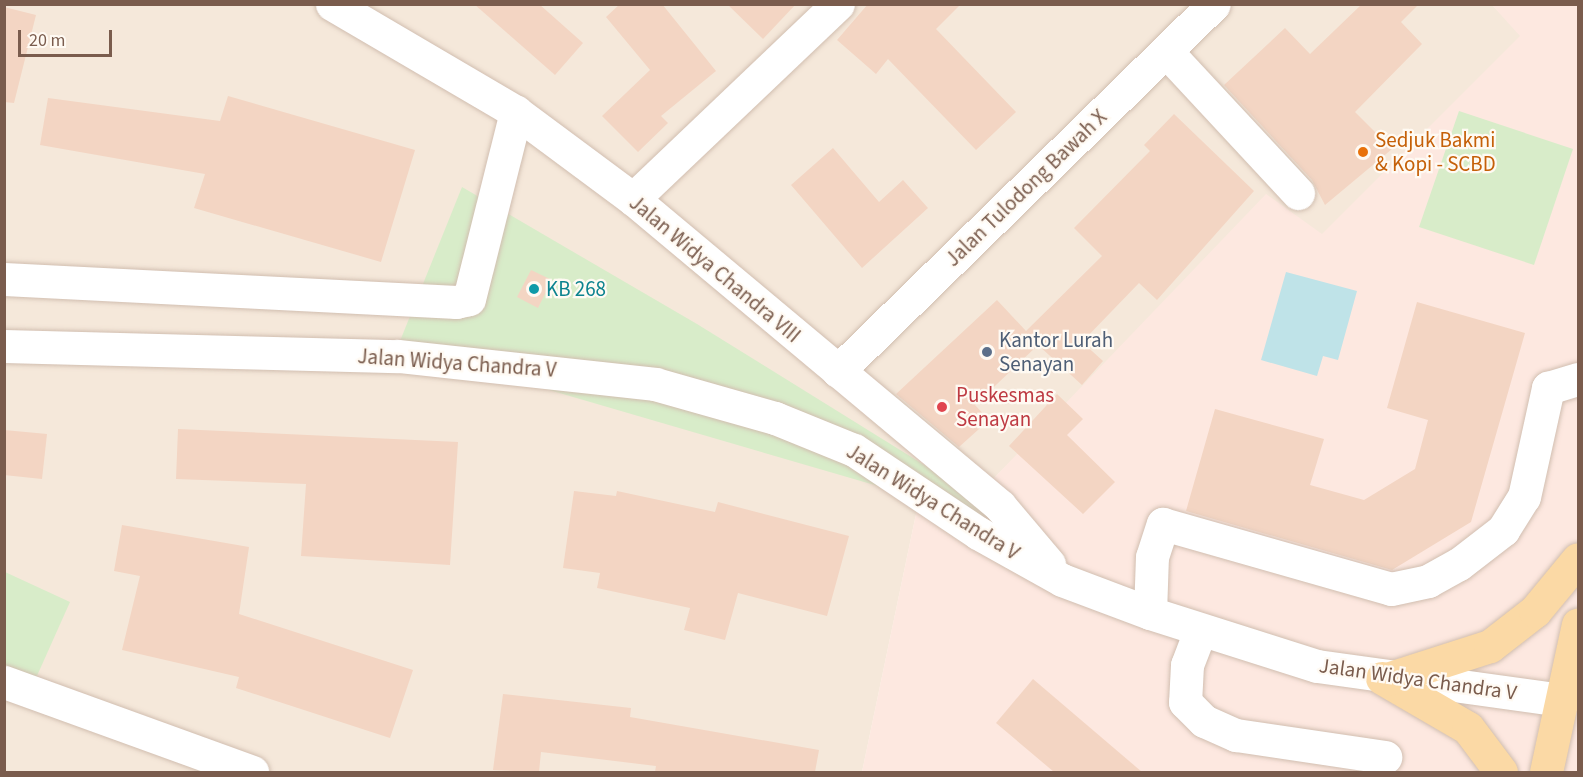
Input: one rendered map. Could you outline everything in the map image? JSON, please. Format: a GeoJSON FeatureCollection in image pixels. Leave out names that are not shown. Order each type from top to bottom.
{"type":"FeatureCollection","features":[{"type":"Feature","properties":{"kind":"main road"},"geometry":{"type":"LineString","coordinates":[[1384,679],[1490,646],[1535,611],[1578,559]]}},
{"type":"Feature","properties":{"kind":"main road"},"geometry":{"type":"LineString","coordinates":[[1546,772],[1571,701],[1578,624]]}},
{"type":"Feature","properties":{"kind":"main road"},"geometry":{"type":"LineString","coordinates":[[1384,679],[1468,728],[1501,772]]}},
{"type":"Feature","properties":{"kind":"street","name":"Jalan Widya Chandra VIII"},"geometry":{"type":"LineString","coordinates":[[332,4],[529,122],[633,200],[838,371],[928,450],[1000,506],[1062,580]]}},
{"type":"Feature","properties":{"kind":"street"},"geometry":{"type":"LineString","coordinates":[[633,200],[838,4]]}},
{"type":"Feature","properties":{"kind":"street","name":"Jalan Tulodong Bawah X"},"geometry":{"type":"LineString","coordinates":[[838,371],[1214,4]]}},
{"type":"Feature","properties":{"kind":"street"},"geometry":{"type":"LineString","coordinates":[[1166,51],[1298,193]]}},
{"type":"Feature","properties":{"kind":"street"},"geometry":{"type":"LineString","coordinates":[[4,279],[456,302],[469,299],[474,289],[502,163],[529,122]]}},
{"type":"Feature","properties":{"kind":"street","name":"Jalan Widya Chandra V"},"geometry":{"type":"LineString","coordinates":[[4,346],[398,356],[655,384],[775,418],[854,450],[908,482],[978,533],[1062,580],[1136,608],[1317,666],[1384,679],[1571,701]]}},
{"type":"Feature","properties":{"kind":"street"},"geometry":{"type":"LineString","coordinates":[[1136,608],[1163,524],[1391,590],[1428,580],[1503,530],[1524,497],[1548,388],[1578,379]]}},
{"type":"Feature","properties":{"kind":"street"},"geometry":{"type":"LineString","coordinates":[[908,482],[928,450]]}},
{"type":"Feature","properties":{"kind":"street"},"geometry":{"type":"LineString","coordinates":[[1200,630],[1187,665],[1185,702],[1204,721],[1256,739],[1385,757]]}},
{"type":"Feature","properties":{"kind":"street"},"geometry":{"type":"LineString","coordinates":[[4,682],[252,772]]}},
{"type":"Feature","properties":{"kind":"shaded area"},"geometry":{"type":"Polygon","coordinates":[[[5,5],[1492,5],[1578,90],[1095,378],[994,478],[925,471],[862,772],[5,772],[5,5]]]}},
{"type":"Feature","properties":{"kind":"shaded area"},"geometry":{"type":"Polygon","coordinates":[[[1492,5],[1578,5],[1578,772],[862,772],[925,471],[994,478],[1266,194],[1322,234],[1520,36],[1492,5]]]}},
{"type":"Feature","properties":{"kind":"green space"},"geometry":{"type":"Polygon","coordinates":[[[1459,111],[1573,149],[1534,265],[1419,227],[1459,111]]]}},
{"type":"Feature","properties":{"kind":"green space"},"geometry":{"type":"Polygon","coordinates":[[[462,187],[697,324],[1029,530],[398,346],[462,187]]]}},
{"type":"Feature","properties":{"kind":"green space"},"geometry":{"type":"Polygon","coordinates":[[[5,572],[70,602],[32,687],[5,675],[5,572]]]}},
{"type":"Feature","properties":{"kind":"water"},"geometry":{"type":"Polygon","coordinates":[[[1286,272],[1357,291],[1338,360],[1323,356],[1317,376],[1261,360],[1286,272]]]}},
{"type":"Feature","properties":{"kind":"building"},"geometry":{"type":"Polygon","coordinates":[[[474,4],[539,4],[583,43],[555,75],[474,4]]]}},
{"type":"Feature","properties":{"kind":"building"},"geometry":{"type":"Polygon","coordinates":[[[620,4],[662,4],[716,71],[661,116],[668,123],[638,152],[602,116],[650,70],[606,17],[620,4]]]}},
{"type":"Feature","properties":{"kind":"building"},"geometry":{"type":"Polygon","coordinates":[[[727,4],[796,4],[763,39],[727,4]]]}},
{"type":"Feature","properties":{"kind":"building"},"geometry":{"type":"Polygon","coordinates":[[[868,4],[961,4],[936,29],[1016,112],[976,150],[888,59],[876,74],[837,40],[868,4]]]}},
{"type":"Feature","properties":{"kind":"building"},"geometry":{"type":"Polygon","coordinates":[[[1362,4],[1419,4],[1401,22],[1422,44],[1355,112],[1392,149],[1325,205],[1312,180],[1224,85],[1285,28],[1310,54],[1362,4]]]}},
{"type":"Feature","properties":{"kind":"building"},"geometry":{"type":"Polygon","coordinates":[[[4,7],[36,15],[14,103],[4,102],[4,7]]]}},
{"type":"Feature","properties":{"kind":"building"},"geometry":{"type":"Polygon","coordinates":[[[228,96],[415,150],[381,262],[194,208],[205,174],[40,145],[48,98],[220,121],[228,96]]]}},
{"type":"Feature","properties":{"kind":"building"},"geometry":{"type":"Polygon","coordinates":[[[1174,114],[1254,191],[1157,300],[1139,283],[1082,342],[1103,361],[1082,385],[1038,345],[975,405],[989,420],[959,447],[896,394],[997,300],[1026,331],[1102,256],[1074,228],[1150,151],[1144,145],[1174,114]]]}},
{"type":"Feature","properties":{"kind":"building"},"geometry":{"type":"Polygon","coordinates":[[[833,148],[879,202],[903,180],[928,208],[862,268],[791,185],[833,148]]]}},
{"type":"Feature","properties":{"kind":"building","name":"KB 268"},"geometry":{"type":"Polygon","coordinates":[[[531,270],[552,280],[538,308],[517,297],[531,270]]]}},
{"type":"Feature","properties":{"kind":"building"},"geometry":{"type":"Polygon","coordinates":[[[1417,302],[1525,333],[1471,522],[1392,570],[1186,511],[1215,409],[1324,439],[1310,485],[1364,500],[1415,469],[1428,420],[1387,408],[1417,302]]]}},
{"type":"Feature","properties":{"kind":"building"},"geometry":{"type":"Polygon","coordinates":[[[1057,394],[1083,419],[1067,435],[1115,482],[1083,514],[1009,446],[1057,394]]]}},
{"type":"Feature","properties":{"kind":"building"},"geometry":{"type":"Polygon","coordinates":[[[178,429],[458,442],[450,565],[301,556],[306,484],[176,479],[178,429]]]}},
{"type":"Feature","properties":{"kind":"building"},"geometry":{"type":"Polygon","coordinates":[[[4,430],[47,434],[42,479],[4,475],[4,430]]]}},
{"type":"Feature","properties":{"kind":"building"},"geometry":{"type":"Polygon","coordinates":[[[574,491],[616,496],[617,491],[715,512],[718,502],[849,536],[827,616],[738,593],[725,640],[684,630],[690,608],[597,588],[600,573],[563,568],[574,491]]]}},
{"type":"Feature","properties":{"kind":"building"},"geometry":{"type":"Polygon","coordinates":[[[122,525],[249,547],[239,614],[413,670],[390,738],[236,688],[239,677],[122,650],[140,576],[114,571],[122,525]]]}},
{"type":"Feature","properties":{"kind":"building"},"geometry":{"type":"Polygon","coordinates":[[[1033,679],[1142,772],[1054,772],[996,723],[1033,679]]]}},
{"type":"Feature","properties":{"kind":"building"},"geometry":{"type":"Polygon","coordinates":[[[503,694],[631,708],[630,717],[819,750],[815,772],[655,772],[656,766],[541,752],[539,772],[493,770],[503,694]]]}},
{"type":"Feature","properties":{"kind":"place","name":"Sedjuk Bakmi & Kopi - SCBD"},"geometry":{"type":"Point","coordinates":[1363,152]}},
{"type":"Feature","properties":{"kind":"place","name":"KB 268"},"geometry":{"type":"Point","coordinates":[534,289]}},
{"type":"Feature","properties":{"kind":"place","name":"Kantor Lurah Senayan"},"geometry":{"type":"Point","coordinates":[987,352]}},
{"type":"Feature","properties":{"kind":"place","name":"Puskesmas Senayan"},"geometry":{"type":"Point","coordinates":[942,407]}}]}
